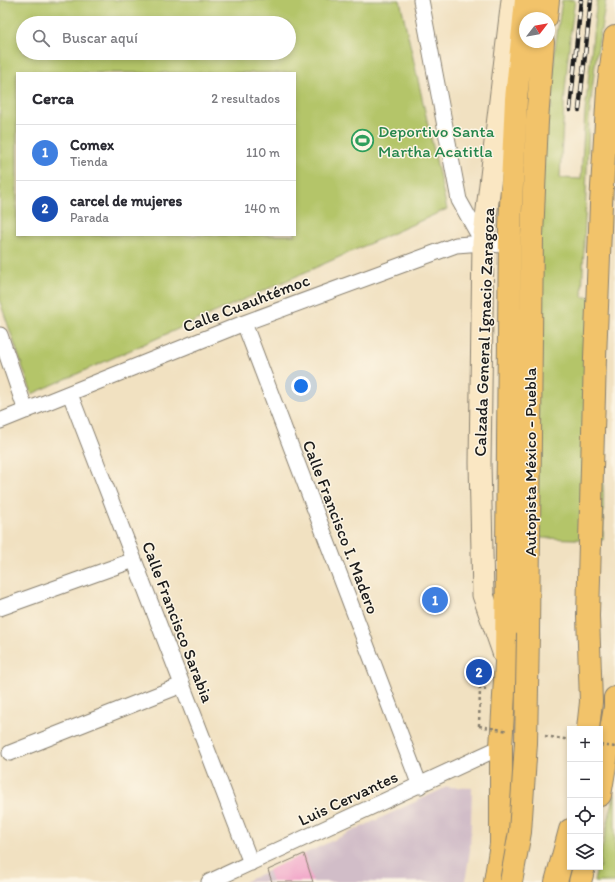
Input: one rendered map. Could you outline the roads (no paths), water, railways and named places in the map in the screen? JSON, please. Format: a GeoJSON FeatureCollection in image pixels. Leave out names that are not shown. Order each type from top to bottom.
{"type":"FeatureCollection","features":[{"type":"Feature","properties":{"kind":"highway","name":"Calzada General Ignacio Zaragoza"},"geometry":{"type":"LineString","coordinates":[[494,882],[501,844],[501,747],[506,662],[510,246],[516,99],[526,0]]}},
{"type":"Feature","properties":{"kind":"highway"},"geometry":{"type":"LineString","coordinates":[[547,12],[548,0]]}},
{"type":"Feature","properties":{"kind":"highway"},"geometry":{"type":"LineString","coordinates":[[588,726],[591,702],[588,616],[594,374],[601,204],[608,90],[615,37]]}},
{"type":"Feature","properties":{"kind":"highway","name":"Autopista México - Puebla"},"geometry":{"type":"LineString","coordinates":[[511,882],[520,832],[526,743],[532,236],[537,121],[543,48]]}},
{"type":"Feature","properties":{"kind":"highway"},"geometry":{"type":"LineString","coordinates":[[603,777],[615,707],[615,698]]}},
{"type":"Feature","properties":{"kind":"highway"},"geometry":{"type":"LineString","coordinates":[[556,882],[569,834]]}},
{"type":"Feature","properties":{"kind":"highway"},"geometry":{"type":"LineString","coordinates":[[580,882],[583,870]]}},
{"type":"Feature","properties":{"kind":"main road","name":"Calzada General Ignacio Zaragoza"},"geometry":{"type":"LineString","coordinates":[[506,662],[483,595],[480,463],[483,243],[512,0]]}},
{"type":"Feature","properties":{"kind":"street"},"geometry":{"type":"LineString","coordinates":[[421,0],[459,200],[483,243]]}},
{"type":"Feature","properties":{"kind":"street","name":"Calle Cuauhtémoc"},"geometry":{"type":"LineString","coordinates":[[0,421],[244,323],[456,245],[483,243],[510,246]]}},
{"type":"Feature","properties":{"kind":"street","name":"Calle Francisco I. Madero"},"geometry":{"type":"LineString","coordinates":[[244,323],[420,786]]}},
{"type":"Feature","properties":{"kind":"street"},"geometry":{"type":"LineString","coordinates":[[0,335],[26,411]]}},
{"type":"Feature","properties":{"kind":"street","name":"Calle Francisco Sarabia"},"geometry":{"type":"LineString","coordinates":[[70,394],[251,863]]}},
{"type":"Feature","properties":{"kind":"street"},"geometry":{"type":"LineString","coordinates":[[0,608],[134,560]]}},
{"type":"Feature","properties":{"kind":"street"},"geometry":{"type":"LineString","coordinates":[[10,753],[182,685]]}},
{"type":"Feature","properties":{"kind":"street","name":"Luis Cervantes"},"geometry":{"type":"LineString","coordinates":[[209,882],[420,786],[501,747]]}},
{"type":"Feature","properties":{"kind":"railway"},"geometry":{"type":"LineString","coordinates":[[570,110],[581,0]]}},
{"type":"Feature","properties":{"kind":"railway"},"geometry":{"type":"LineString","coordinates":[[579,110],[591,0]]}},
{"type":"Feature","properties":{"kind":"place","name":"Deportivo Santa Martha Acatitla"},"geometry":{"type":"Point","coordinates":[363,141]}},
{"type":"Feature","properties":{"kind":"place","name":"Comex"},"geometry":{"type":"Point","coordinates":[435,600]}},
{"type":"Feature","properties":{"kind":"place","name":"carcel de mujeres"},"geometry":{"type":"Point","coordinates":[479,672]}}]}
